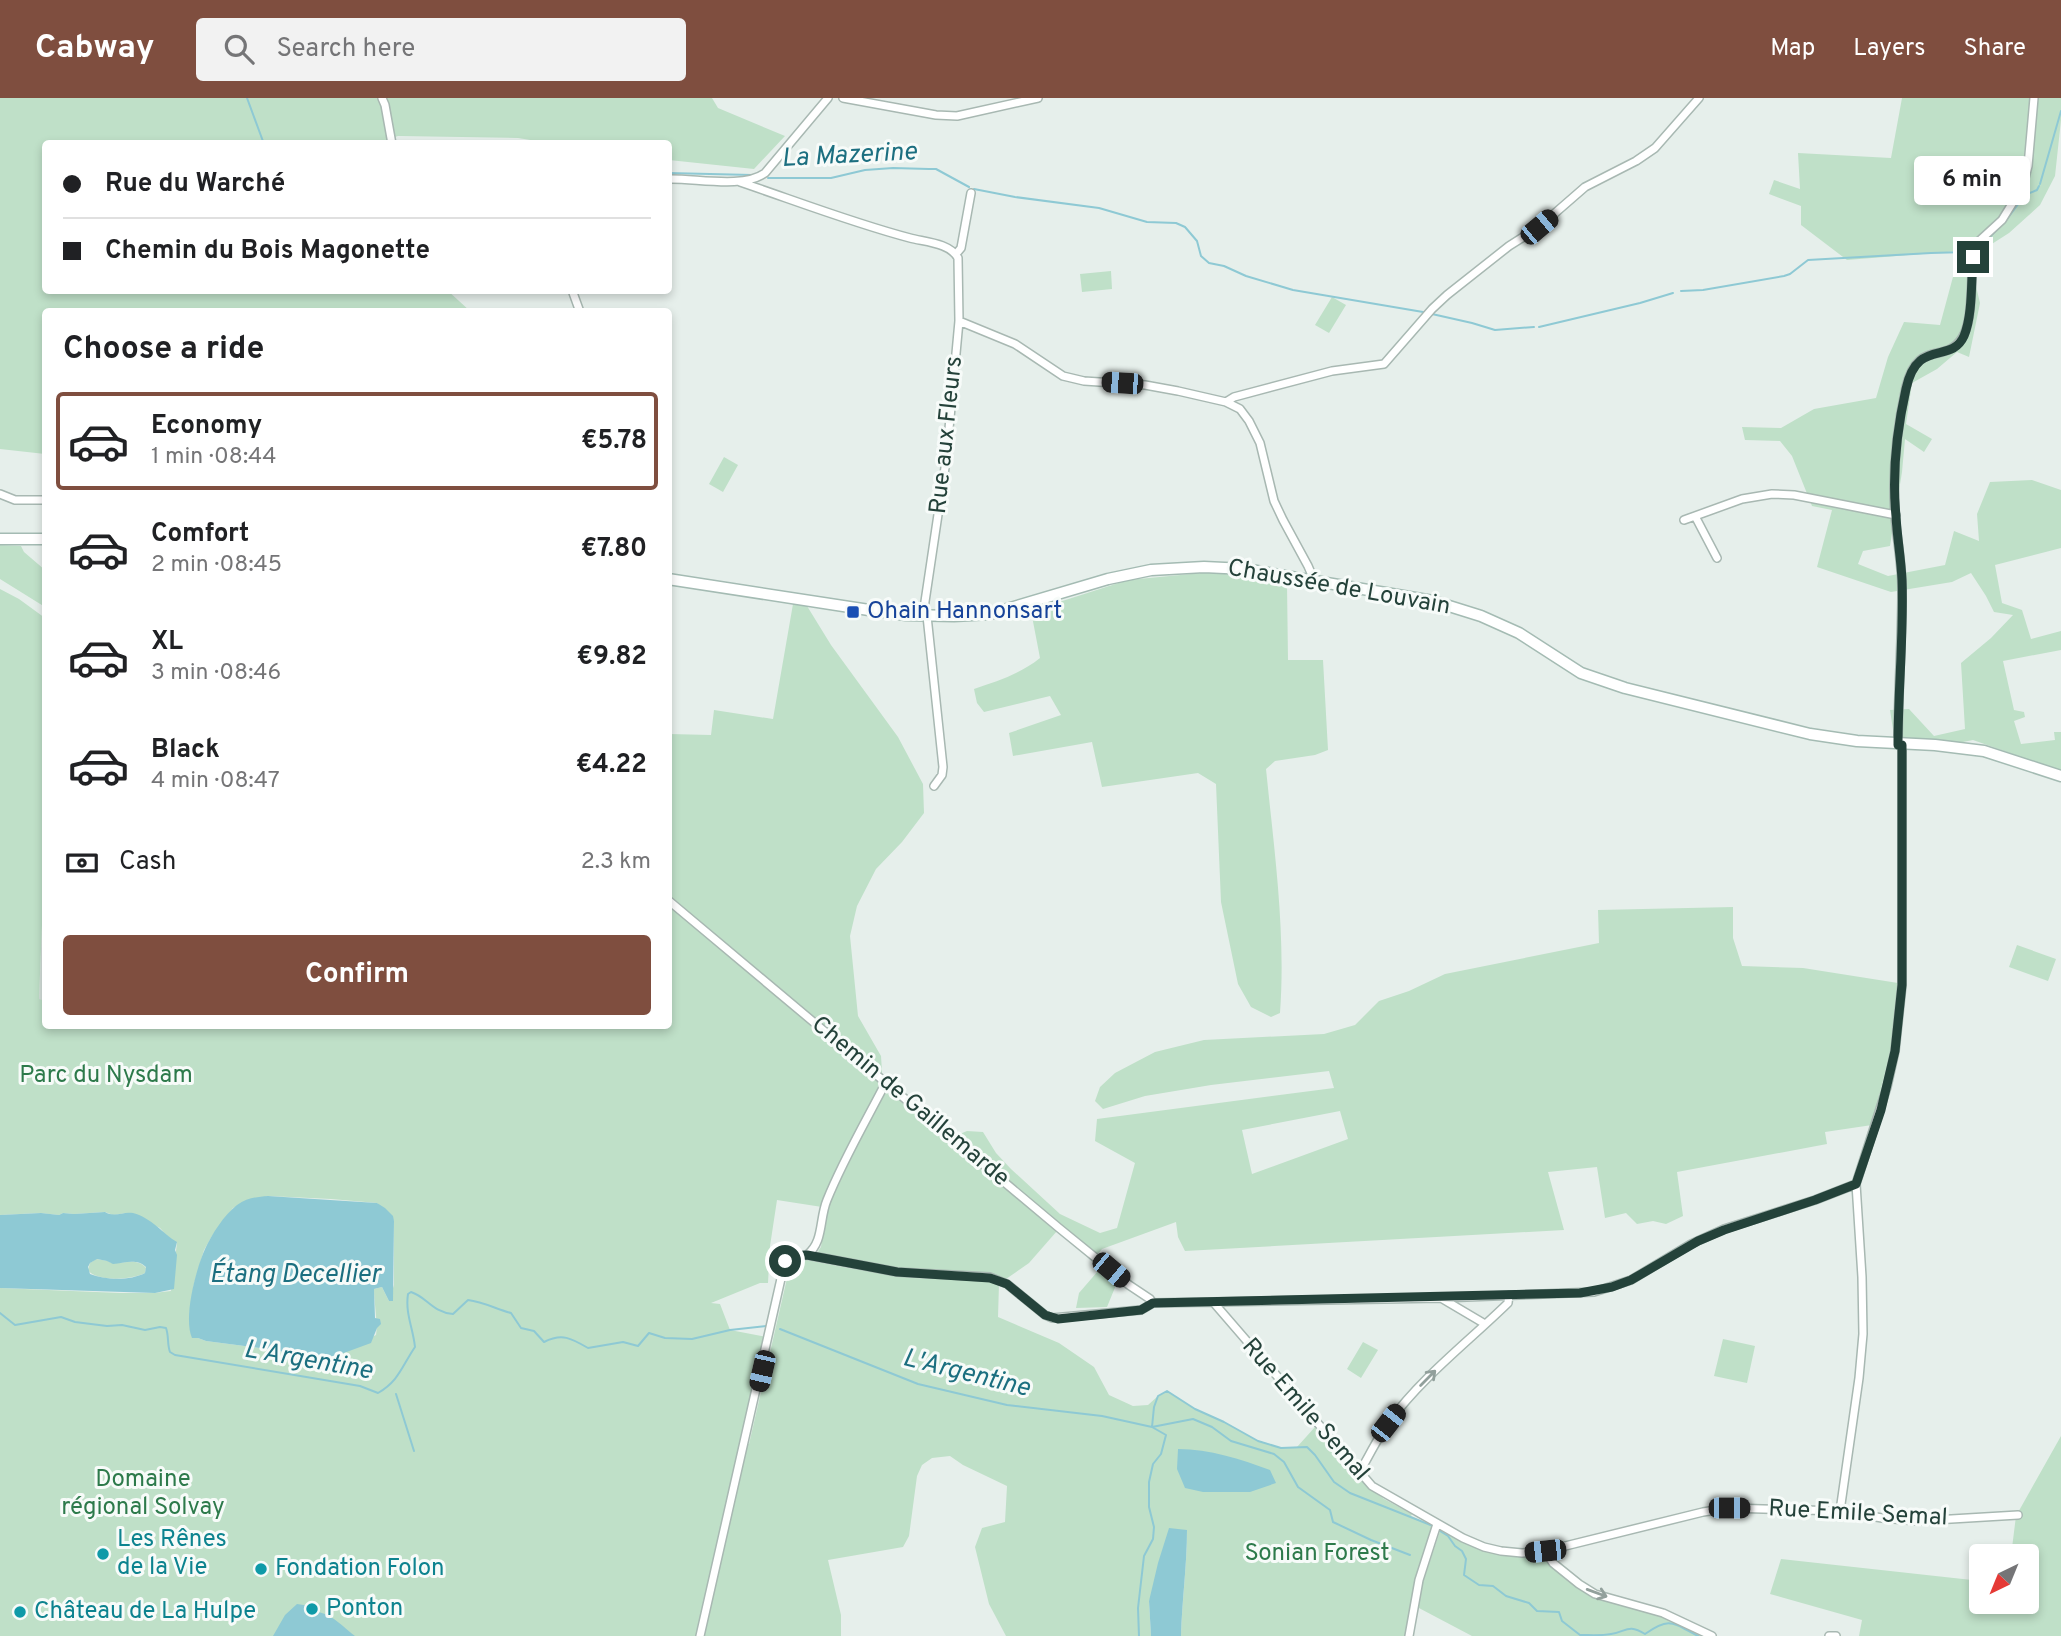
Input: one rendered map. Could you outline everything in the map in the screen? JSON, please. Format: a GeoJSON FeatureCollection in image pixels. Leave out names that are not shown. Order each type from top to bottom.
{"type":"FeatureCollection","features":[{"type":"Feature","properties":{"kind":"main road"},"geometry":{"type":"LineString","coordinates":[[0,538],[42,539]]}},
{"type":"Feature","properties":{"kind":"main road","name":"Chaussée de Louvain"},"geometry":{"type":"LineString","coordinates":[[672,580],[869,610],[972,616],[990,614],[1108,579],[1151,570],[1204,566],[1245,569],[1433,601],[1481,616],[1519,633],[1581,673],[1622,688],[1810,734],[1857,741],[1984,751],[2061,776]]}},
{"type":"Feature","properties":{"kind":"street"},"geometry":{"type":"LineString","coordinates":[[382,98],[391,140]]}},
{"type":"Feature","properties":{"kind":"street"},"geometry":{"type":"LineString","coordinates":[[672,179],[753,180],[765,173],[828,98]]}},
{"type":"Feature","properties":{"kind":"street"},"geometry":{"type":"LineString","coordinates":[[843,98],[936,116],[957,116],[1038,98]]}},
{"type":"Feature","properties":{"kind":"street"},"geometry":{"type":"LineString","coordinates":[[1226,402],[1234,397],[1332,371],[1384,364],[1447,295],[1509,246],[1539,227],[1585,187],[1646,156],[1665,139],[1699,98]]}},
{"type":"Feature","properties":{"kind":"street"},"geometry":{"type":"LineString","coordinates":[[1840,1511],[1863,1334],[1856,1184],[1881,1110],[1895,1051],[1902,985],[1902,592],[1895,515],[1900,421],[1909,378],[1918,361],[1952,348],[1964,336],[1975,249],[1978,242],[2002,220],[2023,186],[2028,166],[2034,98]]}},
{"type":"Feature","properties":{"kind":"street"},"geometry":{"type":"LineString","coordinates":[[740,181],[879,229],[944,247],[956,254]]}},
{"type":"Feature","properties":{"kind":"street","name":"Rue aux Fleurs"},"geometry":{"type":"LineString","coordinates":[[934,786],[942,775],[943,767],[925,615],[946,461],[959,321],[959,263],[956,254],[961,248],[971,192]]}},
{"type":"Feature","properties":{"kind":"street"},"geometry":{"type":"LineString","coordinates":[[959,321],[1015,344],[1063,376],[1084,381],[1158,387],[1226,402],[1240,409],[1257,435],[1275,501],[1308,566],[1311,580]]}},
{"type":"Feature","properties":{"kind":"street"},"geometry":{"type":"LineString","coordinates":[[0,494],[15,500],[42,500]]}},
{"type":"Feature","properties":{"kind":"street"},"geometry":{"type":"LineString","coordinates":[[1684,520],[1742,499],[1772,494],[1794,495],[1895,515]]}},
{"type":"Feature","properties":{"kind":"street"},"geometry":{"type":"LineString","coordinates":[[1695,516],[1717,558]]}},
{"type":"Feature","properties":{"kind":"street","name":"Chemin de Gaillemarde"},"geometry":{"type":"LineString","coordinates":[[672,903],[1153,1303]]}},
{"type":"Feature","properties":{"kind":"street"},"geometry":{"type":"LineString","coordinates":[[803,1255],[816,1247],[823,1212],[835,1183],[886,1082]]}},
{"type":"Feature","properties":{"kind":"street"},"geometry":{"type":"LineString","coordinates":[[700,1636],[783,1268],[785,1261],[794,1256],[803,1255],[897,1272],[990,1278],[1007,1284],[1052,1318],[1141,1310],[1153,1303],[1580,1293],[1612,1287],[1648,1271],[1706,1237],[1856,1184]]}},
{"type":"Feature","properties":{"kind":"street"},"geometry":{"type":"LineString","coordinates":[[1359,1473],[1388,1423],[1402,1405],[1508,1303],[1509,1295]]}},
{"type":"Feature","properties":{"kind":"street"},"geometry":{"type":"LineString","coordinates":[[1441,1298],[1485,1324]]}},
{"type":"Feature","properties":{"kind":"street","name":"Rue Emile Semal"},"geometry":{"type":"LineString","coordinates":[[1214,1303],[1372,1486],[1437,1524],[1484,1547],[1522,1553],[1545,1551],[1729,1508],[1840,1511],[1918,1521],[2018,1514]]}},
{"type":"Feature","properties":{"kind":"street"},"geometry":{"type":"LineString","coordinates":[[1409,1636],[1419,1580],[1437,1524]]}},
{"type":"Feature","properties":{"kind":"street"},"geometry":{"type":"LineString","coordinates":[[1545,1551],[1553,1563],[1595,1594],[1663,1613],[1712,1636]]}},
{"type":"Feature","properties":{"kind":"street"},"geometry":{"type":"LineString","coordinates":[[1829,1636],[1836,1636]]}},
{"type":"Feature","properties":{"kind":"shaded area"},"geometry":{"type":"Polygon","coordinates":[[[42,925],[42,1000],[39,1000],[42,925]]]}},
{"type":"Feature","properties":{"kind":"green space"},"geometry":{"type":"Polygon","coordinates":[[[0,98],[712,98],[718,108],[785,136],[754,169],[672,160],[672,140],[398,136],[389,140],[42,140],[42,294],[451,294],[467,308],[42,308],[42,454],[0,449],[0,98]]]}},
{"type":"Feature","properties":{"kind":"green space"},"geometry":{"type":"Polygon","coordinates":[[[1902,98],[2061,98],[2055,176],[2040,205],[2009,233],[1984,249],[1847,260],[1801,225],[1801,206],[1769,194],[1774,180],[1800,189],[1798,153],[1891,158],[1902,98]]]}},
{"type":"Feature","properties":{"kind":"green space"},"geometry":{"type":"Polygon","coordinates":[[[1969,257],[1980,303],[1969,357],[1957,352],[1937,369],[1912,383],[1906,424],[1932,439],[1924,452],[1905,439],[1890,546],[1863,551],[1858,564],[1888,576],[1945,565],[1954,531],[1979,541],[1977,514],[1990,482],[2032,480],[2061,490],[2061,548],[1995,565],[2002,603],[2022,610],[2031,639],[2061,631],[2061,650],[2003,661],[2014,710],[2024,712],[2025,717],[2014,721],[2021,744],[2055,740],[2054,732],[2061,732],[2061,771],[1973,740],[1943,746],[1896,749],[1890,710],[1909,709],[1934,736],[1965,729],[1961,663],[2013,615],[1994,612],[1971,573],[1952,582],[1891,592],[1817,567],[1832,510],[1812,506],[1792,456],[1780,441],[1745,440],[1742,427],[1781,428],[1814,409],[1876,398],[1888,357],[1904,322],[1940,325],[1957,262],[1969,257]]]}},
{"type":"Feature","properties":{"kind":"green space"},"geometry":{"type":"Polygon","coordinates":[[[1111,271],[1112,289],[1082,292],[1080,274],[1111,271]]]}},
{"type":"Feature","properties":{"kind":"green space"},"geometry":{"type":"Polygon","coordinates":[[[1332,297],[1346,305],[1329,333],[1315,325],[1332,297]]]}},
{"type":"Feature","properties":{"kind":"green space"},"geometry":{"type":"Polygon","coordinates":[[[724,457],[738,465],[723,492],[709,484],[724,457]]]}},
{"type":"Feature","properties":{"kind":"green space"},"geometry":{"type":"Polygon","coordinates":[[[0,545],[21,546],[42,567],[42,605],[0,579],[0,545]]]}},
{"type":"Feature","properties":{"kind":"green space"},"geometry":{"type":"Polygon","coordinates":[[[1212,572],[1287,584],[1288,660],[1323,660],[1328,750],[1315,755],[1275,761],[1266,769],[1281,952],[1280,1013],[1271,1017],[1251,1007],[1238,984],[1221,902],[1216,784],[1198,773],[1102,787],[1092,742],[1013,756],[1009,733],[1061,715],[1050,696],[984,712],[977,703],[974,689],[1017,673],[1040,658],[1031,611],[1128,580],[1212,572]]]}},
{"type":"Feature","properties":{"kind":"green space"},"geometry":{"type":"Polygon","coordinates":[[[0,589],[42,616],[42,925],[39,999],[42,1000],[42,1029],[672,1029],[672,734],[711,735],[714,710],[773,719],[793,604],[807,606],[831,645],[898,737],[923,784],[924,813],[902,842],[876,869],[857,906],[850,936],[858,1016],[881,1056],[882,1072],[878,1091],[822,1207],[777,1200],[768,1283],[760,1283],[711,1303],[720,1304],[730,1330],[766,1337],[742,1442],[749,1444],[791,1261],[807,1260],[913,1278],[987,1281],[999,1284],[998,1317],[1059,1343],[1094,1367],[1109,1395],[1133,1406],[1148,1405],[1167,1391],[1195,1409],[1258,1441],[1281,1448],[1297,1447],[1315,1427],[1370,1488],[1412,1514],[1411,1516],[1433,1526],[1416,1580],[1406,1636],[1181,1636],[1187,1530],[1149,1601],[1151,1636],[1006,1636],[989,1604],[975,1547],[982,1528],[1005,1522],[1007,1486],[950,1456],[932,1458],[922,1465],[917,1476],[909,1536],[903,1547],[828,1560],[841,1615],[841,1636],[704,1636],[710,1606],[697,1636],[0,1636],[0,1288],[120,1293],[171,1291],[177,1243],[160,1228],[127,1213],[0,1215],[0,589]],[[268,1196],[233,1208],[204,1250],[194,1284],[189,1317],[198,1338],[275,1350],[322,1361],[376,1335],[374,1289],[382,1287],[389,1301],[394,1285],[394,1221],[377,1203],[268,1196]]]}},
{"type":"Feature","properties":{"kind":"green space"},"geometry":{"type":"Polygon","coordinates":[[[1733,907],[1733,938],[1742,966],[1803,968],[1898,983],[1891,1049],[1872,1125],[1825,1132],[1827,1144],[1677,1172],[1683,1216],[1666,1224],[1653,1221],[1637,1224],[1626,1213],[1605,1218],[1597,1167],[1548,1172],[1564,1230],[1185,1251],[1178,1237],[1176,1222],[1102,1249],[1097,1255],[955,1136],[967,1131],[983,1132],[996,1153],[1011,1169],[1060,1214],[1100,1233],[1117,1228],[1135,1163],[1095,1141],[1097,1119],[1334,1088],[1329,1071],[1145,1096],[1103,1109],[1095,1101],[1100,1087],[1115,1073],[1155,1052],[1204,1040],[1324,1034],[1355,1025],[1379,1001],[1409,991],[1445,974],[1599,943],[1598,910],[1733,907]],[[1340,1111],[1242,1130],[1252,1174],[1348,1139],[1340,1111]]]}},
{"type":"Feature","properties":{"kind":"green space"},"geometry":{"type":"Polygon","coordinates":[[[2017,945],[2056,959],[2048,981],[2009,967],[2017,945]]]}},
{"type":"Feature","properties":{"kind":"green space"},"geometry":{"type":"Polygon","coordinates":[[[885,1087],[1057,1231],[1029,1263],[1006,1279],[984,1273],[901,1269],[820,1254],[818,1251],[821,1247],[825,1213],[885,1087]]]}},
{"type":"Feature","properties":{"kind":"green space"},"geometry":{"type":"Polygon","coordinates":[[[96,1259],[111,1263],[138,1263],[146,1268],[145,1273],[123,1278],[98,1277],[88,1270],[90,1263],[96,1259]]]}},
{"type":"Feature","properties":{"kind":"green space"},"geometry":{"type":"Polygon","coordinates":[[[1098,1271],[1116,1285],[1107,1307],[1076,1308],[1079,1293],[1098,1271]]]}},
{"type":"Feature","properties":{"kind":"green space"},"geometry":{"type":"Polygon","coordinates":[[[1723,1339],[1755,1346],[1747,1383],[1714,1376],[1723,1339]]]}},
{"type":"Feature","properties":{"kind":"green space"},"geometry":{"type":"Polygon","coordinates":[[[1363,1342],[1378,1350],[1361,1378],[1347,1369],[1363,1342]]]}},
{"type":"Feature","properties":{"kind":"green space"},"geometry":{"type":"Polygon","coordinates":[[[2061,1436],[2061,1636],[1859,1636],[1862,1620],[1770,1594],[1781,1559],[1969,1580],[1969,1614],[2039,1614],[2039,1544],[2012,1544],[2016,1516],[2061,1436]]]}},
{"type":"Feature","properties":{"kind":"green space"},"geometry":{"type":"Polygon","coordinates":[[[1440,1531],[1483,1550],[1544,1554],[1577,1587],[1662,1615],[1706,1636],[1472,1636],[1417,1607],[1440,1531]]]}},
{"type":"Feature","properties":{"kind":"water","name":"Étang Decellier"},"geometry":{"type":"Polygon","coordinates":[[[268,1196],[377,1203],[393,1216],[393,1301],[389,1301],[382,1287],[374,1289],[375,1318],[380,1319],[381,1324],[371,1343],[322,1361],[275,1350],[192,1338],[189,1318],[192,1294],[201,1258],[208,1243],[223,1219],[237,1205],[252,1198],[268,1196]]]}},
{"type":"Feature","properties":{"kind":"water"},"geometry":{"type":"Polygon","coordinates":[[[133,1213],[151,1222],[177,1242],[174,1289],[155,1293],[0,1288],[0,1215],[133,1213]],[[97,1259],[90,1263],[90,1274],[118,1279],[145,1273],[146,1267],[139,1263],[113,1264],[97,1259]]]}},
{"type":"Feature","properties":{"kind":"water"},"geometry":{"type":"Polygon","coordinates":[[[1178,1449],[1213,1453],[1259,1466],[1270,1470],[1276,1483],[1250,1492],[1203,1492],[1185,1488],[1177,1469],[1178,1449]]]}},
{"type":"Feature","properties":{"kind":"water"},"geometry":{"type":"Polygon","coordinates":[[[1169,1528],[1187,1530],[1181,1636],[1151,1636],[1149,1601],[1169,1528]]]}},
{"type":"Feature","properties":{"kind":"water"},"geometry":{"type":"Polygon","coordinates":[[[297,1604],[310,1606],[310,1610],[330,1616],[355,1636],[273,1636],[285,1615],[297,1604]]]}},
{"type":"Feature","properties":{"kind":"waterway","name":"La Mazerine"},"geometry":{"type":"LineString","coordinates":[[247,98],[263,140]]}},
{"type":"Feature","properties":{"kind":"waterway"},"geometry":{"type":"LineString","coordinates":[[2040,184],[2061,111]]}},
{"type":"Feature","properties":{"kind":"waterway","name":"La Mazerine"},"geometry":{"type":"LineString","coordinates":[[768,178],[831,178],[865,170],[936,169],[969,187]]}},
{"type":"Feature","properties":{"kind":"waterway","name":"La Mazerine"},"geometry":{"type":"LineString","coordinates":[[672,173],[752,175]]}},
{"type":"Feature","properties":{"kind":"waterway"},"geometry":{"type":"LineString","coordinates":[[2007,219],[2025,195],[2037,190],[2039,186]]}},
{"type":"Feature","properties":{"kind":"waterway"},"geometry":{"type":"LineString","coordinates":[[974,189],[1099,208],[1147,222],[1176,223],[1185,227],[1197,241],[1201,256],[1209,263],[1293,290],[1423,312]]}},
{"type":"Feature","properties":{"kind":"waterway"},"geometry":{"type":"LineString","coordinates":[[1985,242],[2003,223]]}},
{"type":"Feature","properties":{"kind":"waterway"},"geometry":{"type":"LineString","coordinates":[[1681,291],[1703,290],[1784,276],[1808,260],[1966,252]]}},
{"type":"Feature","properties":{"kind":"waterway"},"geometry":{"type":"LineString","coordinates":[[1539,327],[1673,293]]}},
{"type":"Feature","properties":{"kind":"waterway"},"geometry":{"type":"LineString","coordinates":[[1432,314],[1495,330],[1534,327]]}},
{"type":"Feature","properties":{"kind":"waterway","name":"L'Argentine"},"geometry":{"type":"LineString","coordinates":[[0,1313],[15,1325],[61,1317],[75,1322],[122,1325],[145,1330],[166,1328],[170,1352],[175,1355],[360,1386],[378,1393],[396,1378],[415,1347],[408,1308],[408,1294],[411,1292],[446,1313],[453,1314],[468,1300],[485,1304],[511,1313],[521,1328],[534,1331],[544,1342],[566,1338],[588,1348],[623,1342],[638,1346],[649,1333],[665,1338],[692,1339],[730,1330],[766,1326]]}},
{"type":"Feature","properties":{"kind":"waterway","name":"L'Argentine"},"geometry":{"type":"LineString","coordinates":[[780,1329],[918,1384],[1007,1405],[1102,1416],[1152,1427],[1193,1419],[1212,1427],[1231,1441],[1274,1454],[1284,1462],[1298,1487],[1330,1510],[1333,1522],[1410,1555]]}},
{"type":"Feature","properties":{"kind":"waterway","name":"L'Argentine"},"geometry":{"type":"LineString","coordinates":[[1139,1636],[1138,1608],[1144,1556],[1153,1539],[1154,1527],[1149,1507],[1149,1482],[1153,1464],[1161,1454],[1166,1435],[1152,1427],[1154,1407],[1158,1396],[1167,1391],[1195,1409],[1258,1441],[1281,1448],[1307,1447],[1334,1482],[1350,1493],[1433,1526]]}},
{"type":"Feature","properties":{"kind":"waterway"},"geometry":{"type":"LineString","coordinates":[[396,1394],[414,1451]]}},
{"type":"Feature","properties":{"kind":"waterway","name":"L'Argentine"},"geometry":{"type":"LineString","coordinates":[[1440,1531],[1462,1551],[1466,1559],[1464,1575],[1479,1585],[1493,1586],[1506,1596],[1529,1603],[1537,1611],[1559,1612],[1562,1621],[1580,1635],[1607,1635],[1631,1629],[1645,1634],[1660,1625],[1672,1623],[1698,1636]]}},
{"type":"Feature","properties":{"kind":"place","name":"Ohain Hannonsart"},"geometry":{"type":"Point","coordinates":[853,612]}},
{"type":"Feature","properties":{"kind":"place","name":"Les Rênes de la Vie"},"geometry":{"type":"Point","coordinates":[103,1554]}},
{"type":"Feature","properties":{"kind":"place","name":"Fondation Folon"},"geometry":{"type":"Point","coordinates":[261,1569]}},
{"type":"Feature","properties":{"kind":"place","name":"Ponton"},"geometry":{"type":"Point","coordinates":[312,1609]}},
{"type":"Feature","properties":{"kind":"place","name":"Château de La Hulpe"},"geometry":{"type":"Point","coordinates":[20,1612]}},
{"type":"Feature","properties":{"kind":"route"},"geometry":{"type":"LineString","coordinates":[[785,1261],[794,1256],[807,1255],[897,1272],[1000,1280],[1045,1315],[1058,1319],[1141,1310],[1153,1303],[1441,1298],[1594,1292],[1631,1280],[1690,1244],[1856,1184],[1887,1087],[1895,1051],[1902,985],[1902,745],[1898,745],[1902,592],[1899,533],[1895,515],[1895,473],[1900,421],[1906,387],[1914,365],[1926,356],[1952,348],[1964,336],[1973,257]]}},
{"type":"Feature","properties":{"kind":"park label","name":"Parc du Nysdam"},"geometry":{"type":"Point","coordinates":[106,1076]}},
{"type":"Feature","properties":{"kind":"park label","name":"Domaine régional Solvay"},"geometry":{"type":"Point","coordinates":[143,1494]}},
{"type":"Feature","properties":{"kind":"park label","name":"Sonian Forest"},"geometry":{"type":"Point","coordinates":[1317,1554]}}]}
